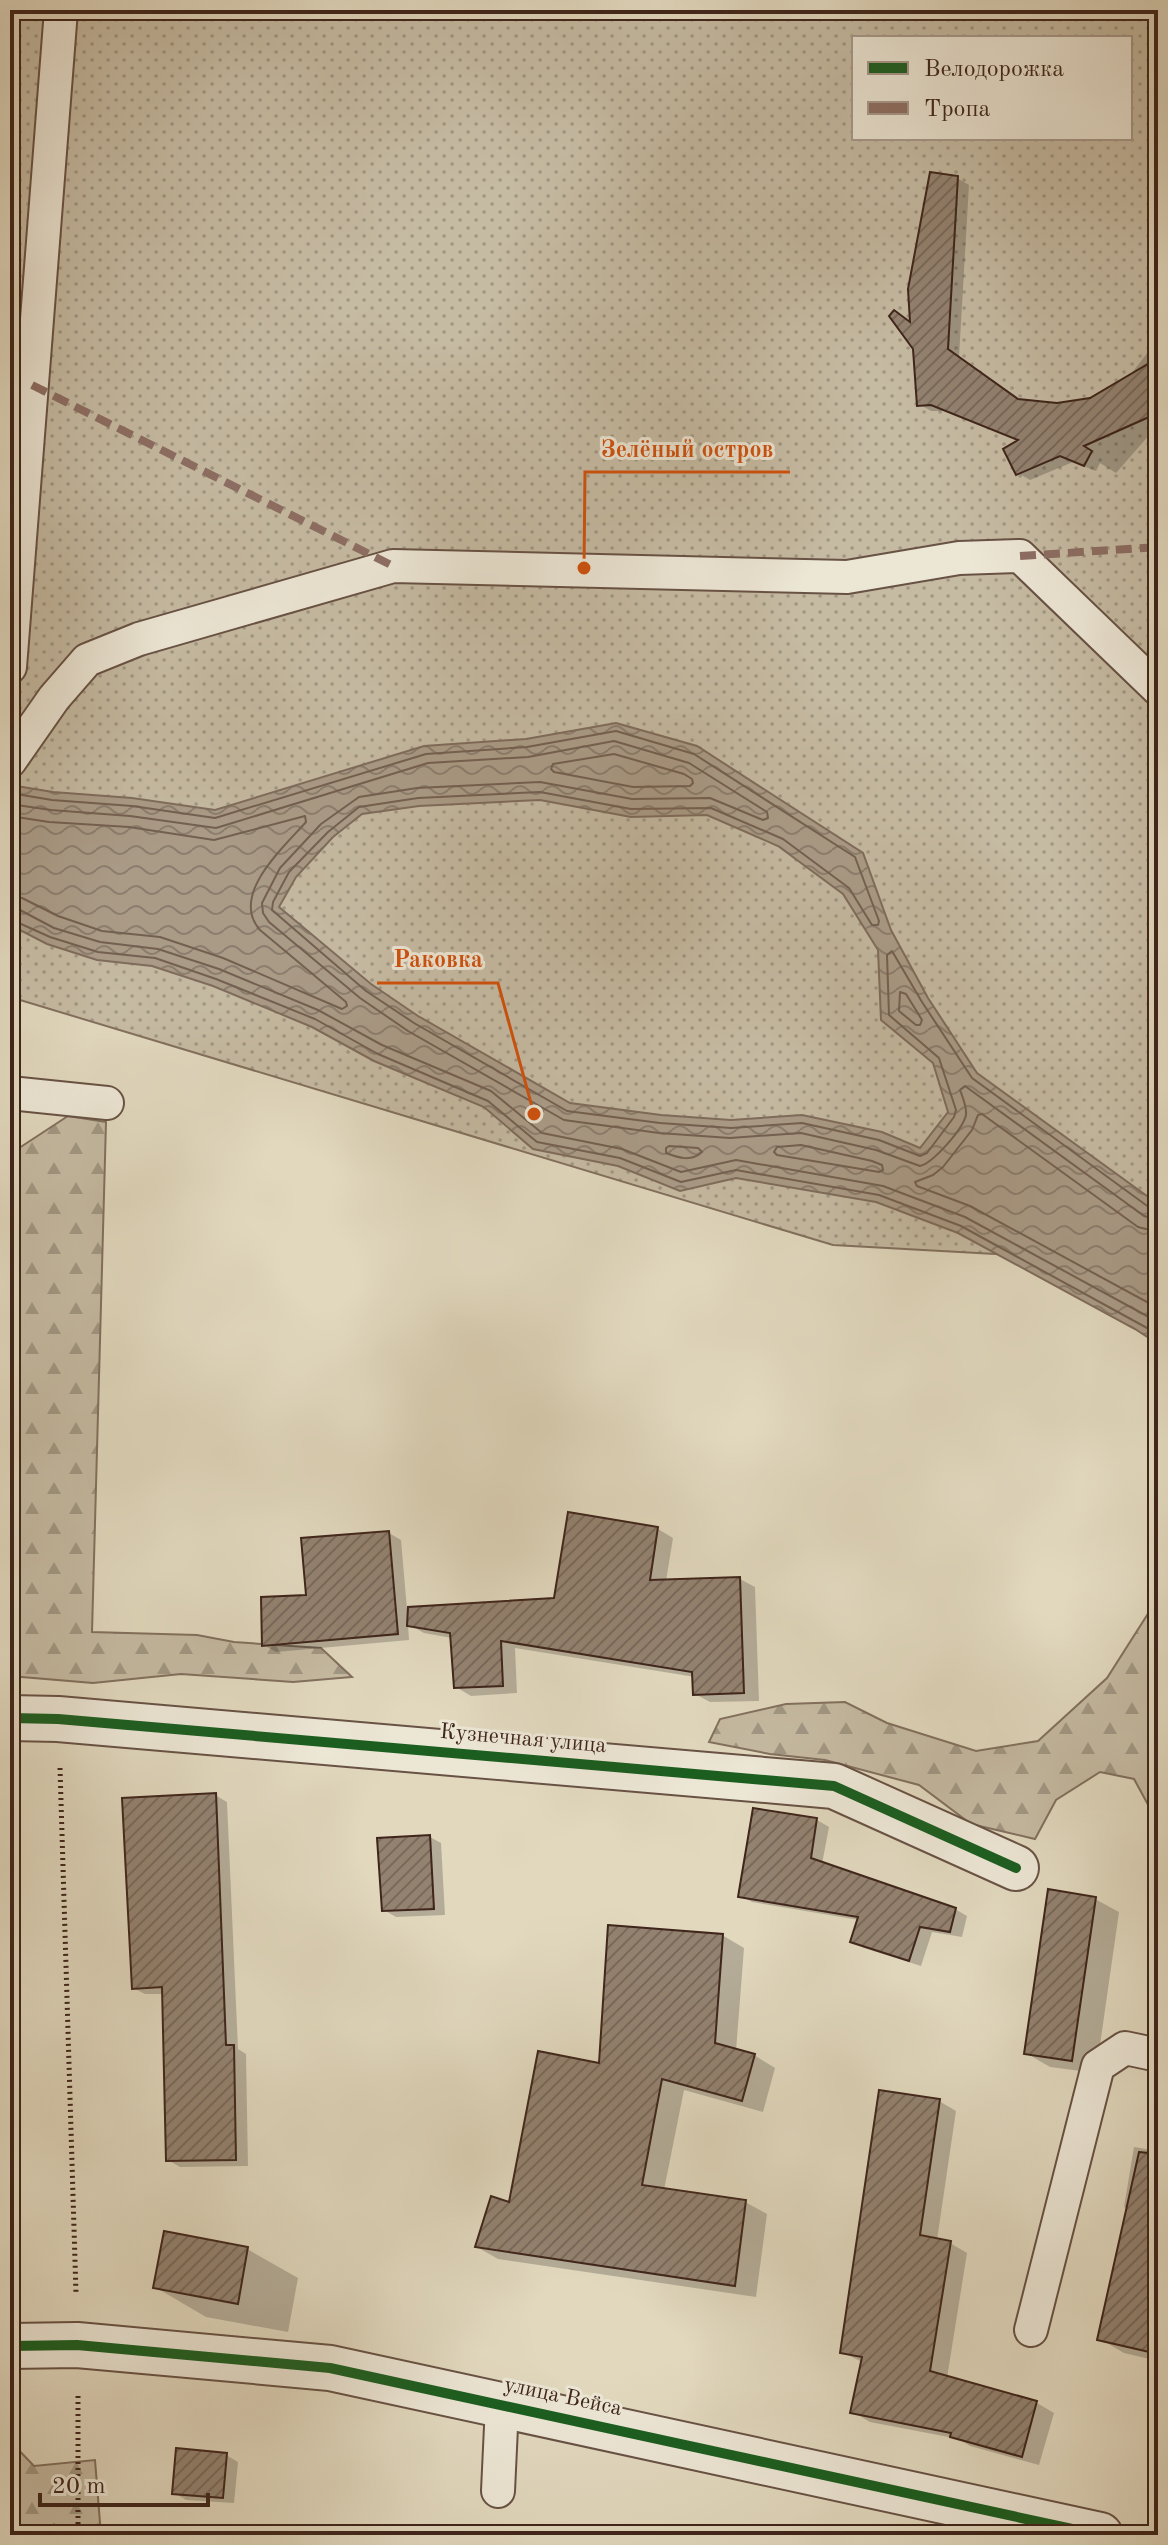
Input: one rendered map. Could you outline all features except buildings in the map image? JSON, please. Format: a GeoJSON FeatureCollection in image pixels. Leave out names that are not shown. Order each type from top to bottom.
{"type":"FeatureCollection","features":[{"type":"Feature","properties":{"kind":"street","name":"Кузнечная улица"},"geometry":{"type":"LineString","coordinates":[[10,1718],[58,1719],[834,1786],[1016,1868]]}},
{"type":"Feature","properties":{"kind":"street","name":"улица Вейса"},"geometry":{"type":"LineString","coordinates":[[10,2346],[77,2345],[330,2368],[1100,2535]]}},
{"type":"Feature","properties":{"kind":"lane"},"geometry":{"type":"LineString","coordinates":[[10,667],[61,10]]}},
{"type":"Feature","properties":{"kind":"lane"},"geometry":{"type":"LineString","coordinates":[[10,761],[54,698],[87,660],[139,639],[393,566],[847,577],[959,558],[1020,556],[1158,689]]}},
{"type":"Feature","properties":{"kind":"lane"},"geometry":{"type":"LineString","coordinates":[[10,1093],[107,1103]]}},
{"type":"Feature","properties":{"kind":"lane"},"geometry":{"type":"LineString","coordinates":[[1031,2330],[1098,2066],[1125,2048],[1158,2055]]}},
{"type":"Feature","properties":{"kind":"lane"},"geometry":{"type":"LineString","coordinates":[[498,2491],[502,2405]]}},
{"type":"Feature","properties":{"kind":"path"},"geometry":{"type":"LineString","coordinates":[[58,1719],[77,2345],[78,2535]]}},
{"type":"Feature","properties":{"kind":"green space"},"geometry":{"type":"Polygon","coordinates":[[[10,10],[1158,10],[1158,1263],[833,1245],[10,997],[10,10]]]}},
{"type":"Feature","properties":{"kind":"green space"},"geometry":{"type":"Polygon","coordinates":[[[68,1116],[106,1122],[92,1632],[197,1635],[234,1642],[321,1648],[352,1677],[293,1682],[181,1674],[93,1683],[10,1676],[10,1154],[68,1116]]]}},
{"type":"Feature","properties":{"kind":"green space"},"geometry":{"type":"Polygon","coordinates":[[[1158,1598],[1158,1823],[1134,1779],[1100,1772],[1056,1800],[1035,1839],[971,1824],[919,1785],[825,1760],[770,1754],[709,1742],[720,1719],[786,1704],[845,1702],[887,1723],[976,1751],[1038,1741],[1107,1678],[1158,1598]]]}},
{"type":"Feature","properties":{"kind":"green space"},"geometry":{"type":"Polygon","coordinates":[[[10,2441],[34,2466],[95,2460],[101,2535],[10,2535],[10,2441]]]}},
{"type":"Feature","properties":{"kind":"water"},"geometry":{"type":"Polygon","coordinates":[[[616,723],[697,746],[863,853],[891,930],[928,998],[977,1073],[1158,1204],[1158,1344],[958,1233],[876,1202],[736,1178],[680,1191],[618,1166],[533,1149],[484,1107],[374,1061],[312,1027],[213,986],[152,966],[97,960],[47,944],[10,925],[10,785],[215,810],[424,746],[526,739],[616,723]],[[540,800],[419,806],[362,814],[333,837],[296,877],[279,907],[371,984],[418,1016],[570,1103],[731,1120],[802,1115],[882,1132],[920,1148],[948,1112],[933,1063],[881,1020],[878,950],[843,894],[778,846],[707,815],[631,817],[540,800]]]}},
{"type":"Feature","properties":{"kind":"marked path"},"geometry":{"type":"LineString","coordinates":[[32,385],[393,566]]}},
{"type":"Feature","properties":{"kind":"marked path"},"geometry":{"type":"LineString","coordinates":[[1020,556],[1158,547]]}},
{"type":"Feature","properties":{"kind":"cycle path"},"geometry":{"type":"LineString","coordinates":[[10,1718],[58,1719],[834,1786],[1016,1868]]}},
{"type":"Feature","properties":{"kind":"cycle path"},"geometry":{"type":"LineString","coordinates":[[10,2346],[77,2345],[330,2368],[1100,2535]]}},
{"type":"Feature","properties":{"kind":"place","name":"Зелёный остров"},"geometry":{"type":"Point","coordinates":[584,568]}},
{"type":"Feature","properties":{"kind":"place","name":"Раковка"},"geometry":{"type":"Point","coordinates":[534,1114]}}]}
